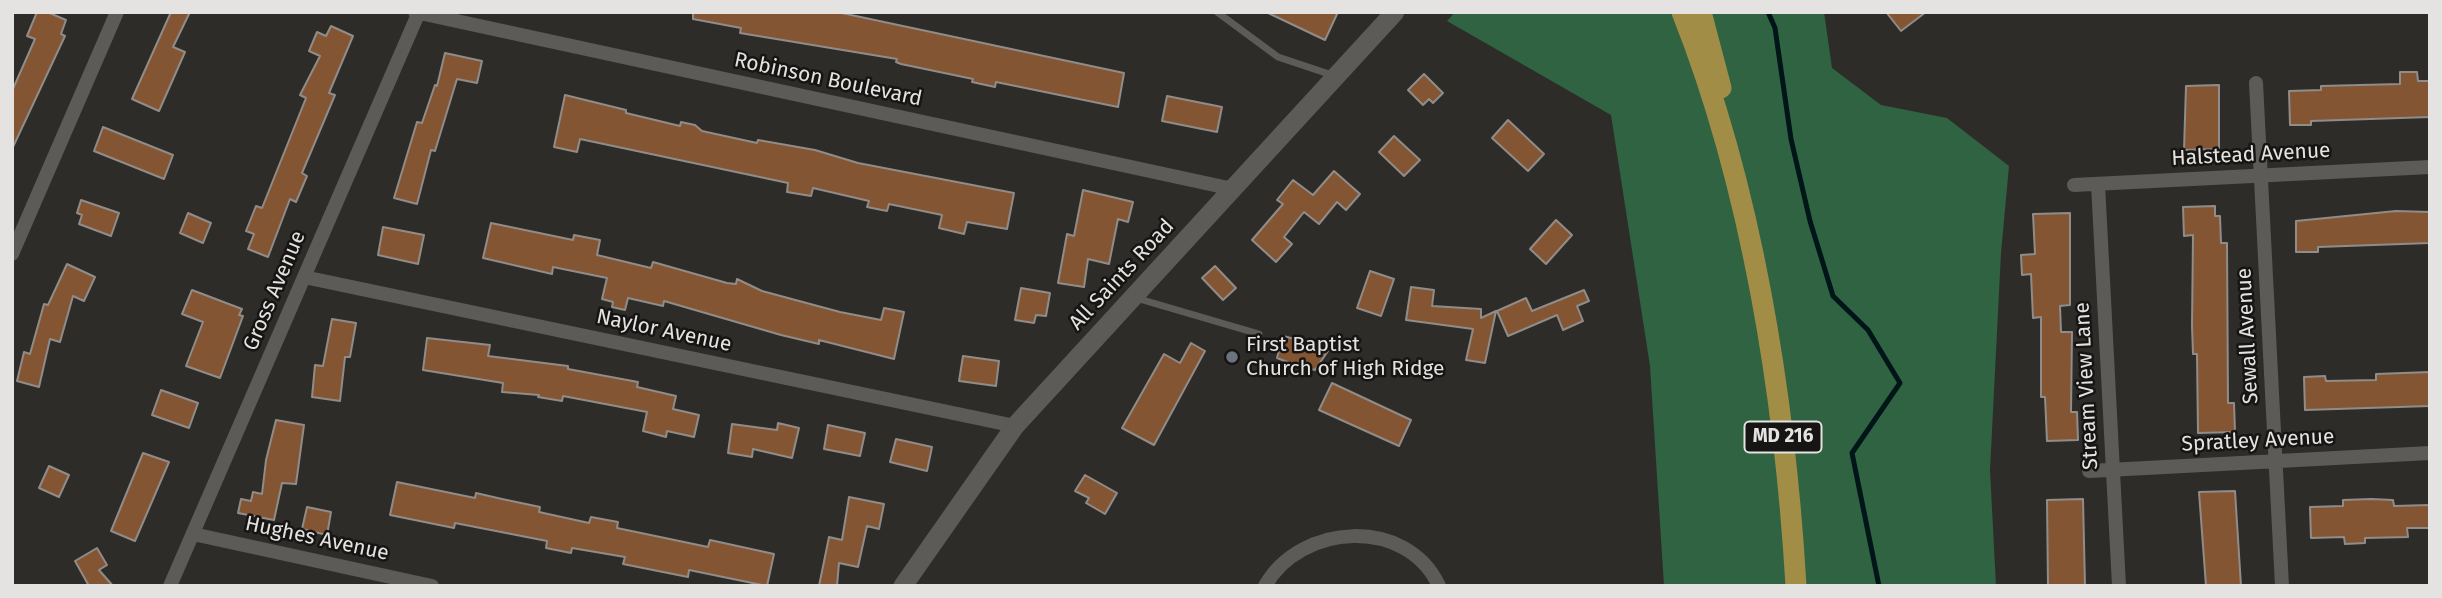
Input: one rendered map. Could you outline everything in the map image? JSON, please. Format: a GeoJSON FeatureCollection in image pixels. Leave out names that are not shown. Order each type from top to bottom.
{"type":"FeatureCollection","features":[{"type":"Feature","properties":{"kind":"main road","name":"MD 216"},"geometry":{"type":"LineString","coordinates":[[1682,12],[1728,153],[1764,317],[1781,419],[1796,586]]}},
{"type":"Feature","properties":{"kind":"main road","name":"MD 216"},"geometry":{"type":"LineString","coordinates":[[1701,12],[1720,79],[1728,153]]}},
{"type":"Feature","properties":{"kind":"street"},"geometry":{"type":"LineString","coordinates":[[12,254],[117,12]]}},
{"type":"Feature","properties":{"kind":"street","name":"All Saints Road"},"geometry":{"type":"LineString","coordinates":[[903,586],[1015,426],[1395,12]]}},
{"type":"Feature","properties":{"kind":"street","name":"Robinson Boulevard"},"geometry":{"type":"LineString","coordinates":[[417,13],[1233,189]]}},
{"type":"Feature","properties":{"kind":"street","name":"Gross Avenue"},"geometry":{"type":"LineString","coordinates":[[170,586],[417,13]]}},
{"type":"Feature","properties":{"kind":"street","name":"Sewall Avenue"},"geometry":{"type":"LineString","coordinates":[[2256,83],[2282,586]]}},
{"type":"Feature","properties":{"kind":"street","name":"Halstead Avenue"},"geometry":{"type":"LineString","coordinates":[[2074,185],[2430,167]]}},
{"type":"Feature","properties":{"kind":"street","name":"Stream View Lane"},"geometry":{"type":"LineString","coordinates":[[2098,184],[2119,586]]}},
{"type":"Feature","properties":{"kind":"street","name":"Naylor Avenue"},"geometry":{"type":"LineString","coordinates":[[304,277],[1015,426]]}},
{"type":"Feature","properties":{"kind":"street","name":"Spratley Avenue"},"geometry":{"type":"LineString","coordinates":[[2089,471],[2430,453]]}},
{"type":"Feature","properties":{"kind":"street","name":"Hughes Avenue"},"geometry":{"type":"LineString","coordinates":[[193,534],[432,586]]}},
{"type":"Feature","properties":{"kind":"street"},"geometry":{"type":"LineString","coordinates":[[1265,586],[1290,558],[1312,544],[1357,535],[1392,542],[1414,554],[1425,564],[1439,586]]}},
{"type":"Feature","properties":{"kind":"lane"},"geometry":{"type":"LineString","coordinates":[[1217,12],[1278,57],[1336,76]]}},
{"type":"Feature","properties":{"kind":"lane"},"geometry":{"type":"LineString","coordinates":[[1132,297],[1259,334]]}},
{"type":"Feature","properties":{"kind":"green space"},"geometry":{"type":"Polygon","coordinates":[[[1455,12],[1824,12],[1832,68],[1881,105],[1947,118],[2009,166],[2001,253],[1990,470],[1996,586],[1664,586],[1650,366],[1611,115],[1447,21],[1455,12]]]}},
{"type":"Feature","properties":{"kind":"building"},"geometry":{"type":"Polygon","coordinates":[[[37,12],[47,12],[66,20],[61,34],[65,36],[13,147],[12,91],[35,39],[27,36],[37,12]]]}},
{"type":"Feature","properties":{"kind":"building"},"geometry":{"type":"Polygon","coordinates":[[[171,12],[190,12],[173,47],[185,52],[159,111],[132,99],[171,12]]]}},
{"type":"Feature","properties":{"kind":"building"},"geometry":{"type":"Polygon","coordinates":[[[693,12],[837,12],[1124,73],[1118,107],[996,82],[995,87],[972,82],[973,79],[901,64],[896,62],[897,59],[740,33],[741,28],[693,19],[693,12]]]}},
{"type":"Feature","properties":{"kind":"building"},"geometry":{"type":"Polygon","coordinates":[[[1266,12],[1338,12],[1325,40],[1266,12]]]}},
{"type":"Feature","properties":{"kind":"building"},"geometry":{"type":"Polygon","coordinates":[[[1886,12],[1926,12],[1901,31],[1886,12]]]}},
{"type":"Feature","properties":{"kind":"building"},"geometry":{"type":"Polygon","coordinates":[[[331,26],[353,36],[329,93],[335,95],[302,173],[307,176],[296,202],[290,199],[268,257],[248,249],[254,234],[246,231],[256,206],[262,208],[306,98],[300,95],[320,56],[309,51],[317,32],[326,36],[331,26]]]}},
{"type":"Feature","properties":{"kind":"building"},"geometry":{"type":"Polygon","coordinates":[[[445,53],[482,61],[477,83],[457,79],[435,151],[431,150],[417,204],[394,198],[417,122],[422,123],[435,85],[437,86],[445,53]]]}},
{"type":"Feature","properties":{"kind":"building"},"geometry":{"type":"Polygon","coordinates":[[[2400,72],[2417,72],[2418,81],[2429,81],[2430,117],[2311,121],[2311,125],[2290,125],[2289,91],[2321,90],[2321,86],[2400,84],[2400,72]]]}},
{"type":"Feature","properties":{"kind":"building"},"geometry":{"type":"Polygon","coordinates":[[[1424,74],[1443,93],[1433,103],[1429,99],[1423,105],[1408,90],[1424,74]]]}},
{"type":"Feature","properties":{"kind":"building"},"geometry":{"type":"Polygon","coordinates":[[[2219,85],[2219,149],[2184,150],[2186,86],[2219,85]]]}},
{"type":"Feature","properties":{"kind":"building"},"geometry":{"type":"Polygon","coordinates":[[[565,95],[680,126],[681,122],[695,125],[702,131],[757,143],[758,140],[815,150],[858,163],[1014,193],[1007,229],[967,222],[964,234],[939,228],[942,215],[889,204],[887,211],[867,207],[869,201],[813,188],[811,196],[787,192],[788,183],[580,139],[577,152],[554,147],[565,95]]]}},
{"type":"Feature","properties":{"kind":"building"},"geometry":{"type":"Polygon","coordinates":[[[1167,96],[1222,107],[1217,132],[1162,121],[1167,96]]]}},
{"type":"Feature","properties":{"kind":"building"},"geometry":{"type":"Polygon","coordinates":[[[1508,120],[1544,154],[1528,171],[1492,138],[1508,120]]]}},
{"type":"Feature","properties":{"kind":"building"},"geometry":{"type":"Polygon","coordinates":[[[103,127],[173,155],[164,179],[94,151],[103,127]]]}},
{"type":"Feature","properties":{"kind":"building"},"geometry":{"type":"Polygon","coordinates":[[[1394,136],[1420,160],[1404,176],[1379,152],[1394,136]]]}},
{"type":"Feature","properties":{"kind":"building"},"geometry":{"type":"Polygon","coordinates":[[[1334,171],[1360,194],[1346,210],[1337,202],[1319,224],[1304,212],[1284,237],[1292,244],[1276,262],[1252,240],[1283,204],[1277,200],[1293,180],[1313,195],[1334,171]]]}},
{"type":"Feature","properties":{"kind":"building"},"geometry":{"type":"Polygon","coordinates":[[[1083,190],[1133,202],[1128,222],[1118,219],[1109,264],[1088,259],[1084,287],[1058,283],[1067,234],[1074,236],[1083,190]]]}},
{"type":"Feature","properties":{"kind":"building"},"geometry":{"type":"Polygon","coordinates":[[[81,200],[119,213],[111,236],[79,224],[82,215],[77,213],[81,200]]]}},
{"type":"Feature","properties":{"kind":"building"},"geometry":{"type":"Polygon","coordinates":[[[2215,206],[2215,216],[2220,216],[2221,243],[2227,243],[2228,403],[2234,403],[2235,432],[2198,433],[2197,354],[2193,354],[2192,326],[2193,235],[2184,236],[2183,207],[2215,206]]]}},
{"type":"Feature","properties":{"kind":"building"},"geometry":{"type":"Polygon","coordinates":[[[2396,211],[2430,212],[2430,243],[2318,247],[2318,252],[2296,252],[2296,221],[2396,211]]]}},
{"type":"Feature","properties":{"kind":"building"},"geometry":{"type":"Polygon","coordinates":[[[188,213],[211,223],[203,243],[180,233],[188,213]]]}},
{"type":"Feature","properties":{"kind":"building"},"geometry":{"type":"Polygon","coordinates":[[[2070,213],[2070,305],[2060,306],[2061,332],[2072,332],[2071,412],[2077,412],[2078,440],[2047,441],[2045,397],[2041,397],[2041,317],[2033,318],[2031,274],[2022,275],[2021,255],[2035,254],[2033,214],[2070,213]]]}},
{"type":"Feature","properties":{"kind":"building"},"geometry":{"type":"Polygon","coordinates":[[[1556,220],[1572,235],[1546,264],[1530,249],[1556,220]]]}},
{"type":"Feature","properties":{"kind":"building"},"geometry":{"type":"Polygon","coordinates":[[[491,223],[573,240],[574,235],[600,240],[597,255],[651,268],[653,262],[727,283],[736,284],[737,279],[762,291],[840,312],[881,320],[884,308],[904,312],[894,359],[819,340],[819,344],[781,335],[664,301],[663,306],[628,298],[625,310],[612,307],[613,302],[602,299],[607,278],[553,267],[552,274],[483,258],[491,223]]]}},
{"type":"Feature","properties":{"kind":"building"},"geometry":{"type":"Polygon","coordinates":[[[383,227],[424,235],[418,264],[378,255],[383,227]]]}},
{"type":"Feature","properties":{"kind":"building"},"geometry":{"type":"Polygon","coordinates":[[[67,264],[95,277],[84,301],[73,296],[60,342],[50,339],[39,387],[17,381],[24,352],[30,354],[44,304],[48,305],[67,264]]]}},
{"type":"Feature","properties":{"kind":"building"},"geometry":{"type":"Polygon","coordinates":[[[1215,266],[1236,288],[1223,300],[1202,278],[1215,266]]]}},
{"type":"Feature","properties":{"kind":"building"},"geometry":{"type":"Polygon","coordinates":[[[1370,271],[1394,279],[1381,316],[1357,308],[1370,271]]]}},
{"type":"Feature","properties":{"kind":"building"},"geometry":{"type":"Polygon","coordinates":[[[1411,287],[1434,290],[1432,306],[1481,309],[1481,318],[1496,311],[1485,363],[1466,360],[1473,329],[1406,320],[1411,287]]]}},
{"type":"Feature","properties":{"kind":"building"},"geometry":{"type":"Polygon","coordinates":[[[1021,288],[1050,293],[1046,316],[1036,315],[1034,323],[1015,320],[1021,288]]]}},
{"type":"Feature","properties":{"kind":"building"},"geometry":{"type":"Polygon","coordinates":[[[192,290],[242,309],[239,315],[243,316],[220,378],[186,366],[203,322],[182,314],[192,290]]]}},
{"type":"Feature","properties":{"kind":"building"},"geometry":{"type":"Polygon","coordinates":[[[1584,290],[1589,301],[1577,306],[1583,321],[1563,330],[1557,315],[1508,336],[1497,311],[1526,298],[1532,311],[1584,290]]]}},
{"type":"Feature","properties":{"kind":"building"},"geometry":{"type":"Polygon","coordinates":[[[332,319],[356,323],[350,357],[345,357],[340,401],[312,397],[315,365],[323,366],[332,319]]]}},
{"type":"Feature","properties":{"kind":"building"},"geometry":{"type":"Polygon","coordinates":[[[1283,336],[1330,348],[1315,370],[1277,358],[1283,336]]]}},
{"type":"Feature","properties":{"kind":"building"},"geometry":{"type":"Polygon","coordinates":[[[427,338],[490,345],[488,356],[568,366],[568,369],[638,382],[637,387],[676,396],[673,409],[699,415],[694,437],[667,431],[666,437],[643,431],[647,412],[563,396],[562,401],[538,397],[539,395],[502,392],[503,383],[423,370],[427,338]]]}},
{"type":"Feature","properties":{"kind":"building"},"geometry":{"type":"Polygon","coordinates":[[[1191,343],[1205,351],[1154,445],[1122,428],[1164,354],[1180,363],[1191,343]]]}},
{"type":"Feature","properties":{"kind":"building"},"geometry":{"type":"Polygon","coordinates":[[[963,356],[999,361],[996,386],[959,381],[963,356]]]}},
{"type":"Feature","properties":{"kind":"building"},"geometry":{"type":"Polygon","coordinates":[[[2430,372],[2430,406],[2305,410],[2304,377],[2325,376],[2326,381],[2376,380],[2376,374],[2430,372]]]}},
{"type":"Feature","properties":{"kind":"building"},"geometry":{"type":"Polygon","coordinates":[[[1332,383],[1411,420],[1399,446],[1319,410],[1332,383]]]}},
{"type":"Feature","properties":{"kind":"building"},"geometry":{"type":"Polygon","coordinates":[[[161,390],[198,403],[189,428],[152,415],[161,390]]]}},
{"type":"Feature","properties":{"kind":"building"},"geometry":{"type":"Polygon","coordinates":[[[276,420],[304,425],[296,484],[282,483],[274,520],[238,513],[241,499],[251,501],[253,492],[262,494],[266,460],[276,420]]]}},
{"type":"Feature","properties":{"kind":"building"},"geometry":{"type":"Polygon","coordinates":[[[778,423],[799,428],[792,458],[753,449],[752,457],[728,453],[732,424],[777,430],[778,423]]]}},
{"type":"Feature","properties":{"kind":"building"},"geometry":{"type":"Polygon","coordinates":[[[828,425],[865,433],[860,456],[824,449],[828,425]]]}},
{"type":"Feature","properties":{"kind":"building"},"geometry":{"type":"Polygon","coordinates":[[[896,439],[932,447],[927,471],[890,462],[896,439]]]}},
{"type":"Feature","properties":{"kind":"building"},"geometry":{"type":"Polygon","coordinates":[[[143,453],[169,462],[135,541],[111,531],[143,453]]]}},
{"type":"Feature","properties":{"kind":"building"},"geometry":{"type":"Polygon","coordinates":[[[49,466],[69,475],[59,497],[39,488],[49,466]]]}},
{"type":"Feature","properties":{"kind":"building"},"geometry":{"type":"Polygon","coordinates":[[[1085,475],[1117,493],[1105,514],[1086,503],[1089,498],[1075,491],[1085,475]]]}},
{"type":"Feature","properties":{"kind":"building"},"geometry":{"type":"Polygon","coordinates":[[[397,482],[475,498],[476,493],[540,507],[539,512],[589,523],[591,517],[618,522],[617,528],[708,547],[710,540],[774,554],[767,586],[689,570],[688,577],[623,564],[625,557],[572,548],[571,553],[546,548],[547,541],[455,523],[454,528],[390,515],[397,482]]]}},
{"type":"Feature","properties":{"kind":"building"},"geometry":{"type":"Polygon","coordinates":[[[2235,491],[2241,586],[2206,586],[2199,492],[2235,491]]]}},
{"type":"Feature","properties":{"kind":"building"},"geometry":{"type":"Polygon","coordinates":[[[849,497],[884,504],[879,529],[867,526],[858,567],[839,563],[837,586],[819,586],[829,537],[842,540],[849,497]]]}},
{"type":"Feature","properties":{"kind":"building"},"geometry":{"type":"Polygon","coordinates":[[[2083,499],[2085,586],[2048,586],[2047,500],[2083,499]]]}},
{"type":"Feature","properties":{"kind":"building"},"geometry":{"type":"Polygon","coordinates":[[[2343,500],[2393,500],[2394,506],[2430,505],[2430,528],[2407,528],[2408,537],[2365,538],[2365,543],[2345,544],[2344,537],[2311,538],[2310,507],[2343,506],[2343,500]]]}},
{"type":"Feature","properties":{"kind":"building"},"geometry":{"type":"Polygon","coordinates":[[[307,507],[331,512],[327,535],[302,529],[307,507]]]}},
{"type":"Feature","properties":{"kind":"building"},"geometry":{"type":"Polygon","coordinates":[[[97,548],[107,565],[99,570],[113,586],[89,586],[75,561],[97,548]]]}},
{"type":"Feature","properties":{"kind":"waterway"},"geometry":{"type":"LineString","coordinates":[[1768,12],[1775,28],[1791,139],[1810,221],[1833,296],[1868,330],[1900,383],[1852,453],[1879,586]]}},
{"type":"Feature","properties":{"kind":"place","name":"First Baptist Church of High Ridge"},"geometry":{"type":"Point","coordinates":[1232,357]}}]}
